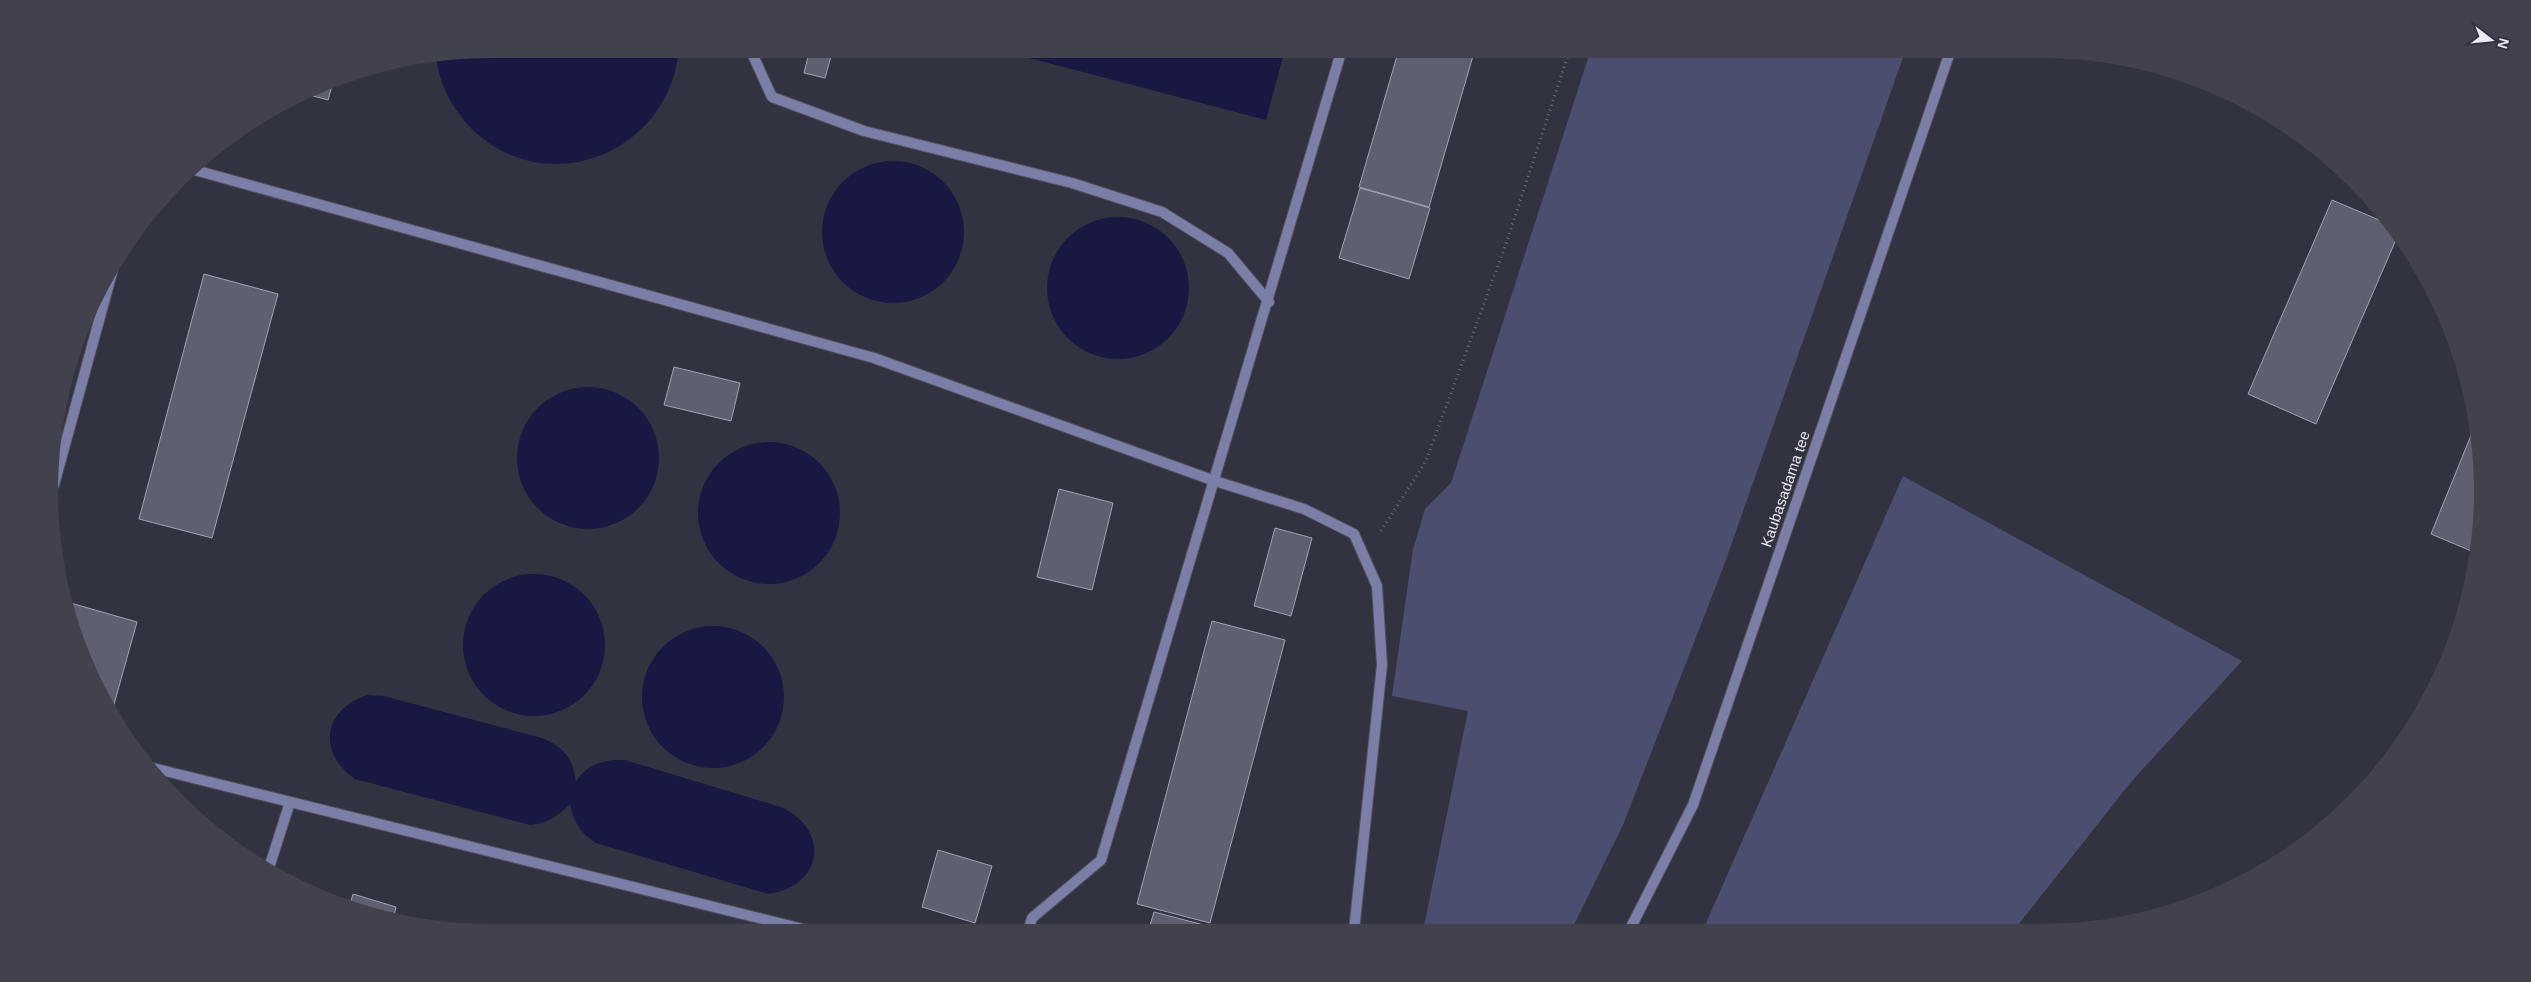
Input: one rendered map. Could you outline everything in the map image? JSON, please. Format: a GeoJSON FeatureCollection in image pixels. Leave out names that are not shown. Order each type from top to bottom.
{"type":"FeatureCollection","features":[{"type":"Feature","properties":{"kind":"street"},"geometry":{"type":"LineString","coordinates":[[754,58],[772,97],[864,131],[1072,183],[1162,212],[1228,253],[1269,302]]}},
{"type":"Feature","properties":{"kind":"street"},"geometry":{"type":"LineString","coordinates":[[1030,924],[1032,918],[1101,860],[1269,302],[1339,58]]}},
{"type":"Feature","properties":{"kind":"street","name":"Kaubasadama tee"},"geometry":{"type":"LineString","coordinates":[[1632,924],[1693,805],[1948,58]]}},
{"type":"Feature","properties":{"kind":"street"},"geometry":{"type":"LineString","coordinates":[[198,171],[874,358],[1215,482],[1304,509],[1354,534],[1377,586],[1382,665],[1355,924]]}},
{"type":"Feature","properties":{"kind":"street"},"geometry":{"type":"LineString","coordinates":[[58,470],[108,289]]}},
{"type":"Feature","properties":{"kind":"street"},"geometry":{"type":"LineString","coordinates":[[159,769],[782,924]]}},
{"type":"Feature","properties":{"kind":"street"},"geometry":{"type":"LineString","coordinates":[[270,864],[290,802]]}},
{"type":"Feature","properties":{"kind":"path"},"geometry":{"type":"LineString","coordinates":[[1364,557],[1426,462],[1506,244],[1567,58]]}},
{"type":"Feature","properties":{"kind":"shaded area"},"geometry":{"type":"Polygon","coordinates":[[[463,58],[677,58],[670,86],[652,117],[628,140],[598,156],[565,164],[531,161],[498,149],[468,125],[456,110],[443,85],[437,61],[463,58]]]}},
{"type":"Feature","properties":{"kind":"shaded area"},"geometry":{"type":"Polygon","coordinates":[[[1029,58],[1283,58],[1266,120],[1029,58]]]}},
{"type":"Feature","properties":{"kind":"shaded area"},"geometry":{"type":"Polygon","coordinates":[[[1588,58],[1903,58],[1723,568],[1623,825],[1574,924],[1424,924],[1468,711],[1392,696],[1413,549],[1425,509],[1451,483],[1588,58]]]}},
{"type":"Feature","properties":{"kind":"shaded area"},"geometry":{"type":"Polygon","coordinates":[[[893,161],[907,162],[920,166],[933,173],[943,182],[952,192],[959,205],[963,218],[963,246],[959,259],[952,272],[943,282],[933,291],[920,298],[907,302],[893,303],[879,302],[866,298],[853,291],[843,282],[834,272],[827,259],[823,246],[822,232],[823,218],[827,205],[834,192],[843,182],[853,173],[866,166],[879,162],[893,161]]]}},
{"type":"Feature","properties":{"kind":"shaded area"},"geometry":{"type":"Polygon","coordinates":[[[1118,217],[1132,218],[1145,222],[1158,229],[1168,238],[1177,248],[1184,261],[1188,274],[1188,302],[1184,315],[1177,328],[1168,338],[1158,347],[1145,354],[1132,358],[1118,359],[1104,358],[1091,354],[1078,347],[1068,338],[1059,328],[1052,315],[1048,302],[1047,288],[1048,274],[1052,261],[1059,248],[1068,238],[1078,229],[1091,222],[1104,218],[1118,217]]]}},
{"type":"Feature","properties":{"kind":"shaded area"},"geometry":{"type":"Polygon","coordinates":[[[588,387],[602,388],[615,392],[628,399],[638,408],[647,418],[654,431],[658,444],[658,472],[654,485],[647,498],[638,508],[628,517],[615,524],[602,528],[588,529],[574,528],[561,524],[548,517],[538,508],[529,498],[522,485],[518,472],[517,458],[518,444],[522,431],[529,418],[538,408],[548,399],[561,392],[574,388],[588,387]]]}},
{"type":"Feature","properties":{"kind":"shaded area"},"geometry":{"type":"Polygon","coordinates":[[[769,442],[783,443],[796,447],[809,454],[819,463],[828,473],[835,486],[839,499],[839,527],[835,540],[828,553],[819,563],[809,572],[796,579],[783,583],[769,584],[755,583],[742,579],[729,572],[719,563],[710,553],[703,540],[699,527],[698,513],[699,499],[703,486],[710,473],[719,463],[729,454],[742,447],[755,443],[769,442]]]}},
{"type":"Feature","properties":{"kind":"shaded area"},"geometry":{"type":"Polygon","coordinates":[[[1903,476],[2242,661],[2131,782],[2019,924],[1706,924],[1903,476]]]}},
{"type":"Feature","properties":{"kind":"shaded area"},"geometry":{"type":"Polygon","coordinates":[[[534,574],[548,575],[561,579],[574,586],[584,595],[593,605],[600,618],[604,631],[604,659],[600,672],[593,685],[584,695],[574,704],[561,711],[548,715],[534,716],[520,715],[507,711],[494,704],[484,695],[475,685],[468,672],[464,659],[463,645],[464,631],[468,618],[475,605],[484,595],[494,586],[507,579],[520,575],[534,574]]]}},
{"type":"Feature","properties":{"kind":"shaded area"},"geometry":{"type":"Polygon","coordinates":[[[713,626],[727,627],[740,631],[753,638],[763,647],[772,657],[779,670],[783,683],[783,711],[779,724],[772,737],[763,747],[753,756],[740,763],[727,767],[713,768],[699,767],[686,763],[673,756],[663,747],[654,737],[647,724],[643,711],[642,697],[643,683],[647,670],[654,657],[663,647],[673,638],[686,631],[699,627],[713,626]]]}},
{"type":"Feature","properties":{"kind":"shaded area"},"geometry":{"type":"Polygon","coordinates":[[[367,695],[384,696],[542,738],[557,746],[570,760],[576,782],[585,771],[596,764],[610,760],[625,760],[781,807],[797,817],[808,829],[813,843],[814,856],[809,869],[800,881],[786,889],[768,894],[596,843],[578,826],[570,804],[552,819],[530,825],[355,779],[335,757],[330,745],[330,732],[334,721],[341,711],[352,702],[367,695]]]}},
{"type":"Feature","properties":{"kind":"building"},"geometry":{"type":"Polygon","coordinates":[[[808,58],[831,58],[825,78],[804,73],[808,58]]]}},
{"type":"Feature","properties":{"kind":"building"},"geometry":{"type":"Polygon","coordinates":[[[1396,58],[1472,58],[1429,207],[1359,187],[1396,58]]]}},
{"type":"Feature","properties":{"kind":"building"},"geometry":{"type":"Polygon","coordinates":[[[331,88],[328,100],[312,96],[331,88]]]}},
{"type":"Feature","properties":{"kind":"building"},"geometry":{"type":"Polygon","coordinates":[[[1360,188],[1430,208],[1409,279],[1339,258],[1360,188]]]}},
{"type":"Feature","properties":{"kind":"building"},"geometry":{"type":"Polygon","coordinates":[[[2332,200],[2378,219],[2395,242],[2316,424],[2248,394],[2332,200]]]}},
{"type":"Feature","properties":{"kind":"building"},"geometry":{"type":"Polygon","coordinates":[[[204,274],[278,294],[212,538],[139,519],[204,274]]]}},
{"type":"Feature","properties":{"kind":"building"},"geometry":{"type":"Polygon","coordinates":[[[674,367],[740,383],[731,421],[664,405],[674,367]]]}},
{"type":"Feature","properties":{"kind":"building"},"geometry":{"type":"Polygon","coordinates":[[[2470,437],[2474,491],[2470,550],[2431,534],[2470,437]]]}},
{"type":"Feature","properties":{"kind":"building"},"geometry":{"type":"Polygon","coordinates":[[[1059,489],[1113,503],[1092,590],[1037,577],[1059,489]]]}},
{"type":"Feature","properties":{"kind":"building"},"geometry":{"type":"Polygon","coordinates":[[[1275,528],[1312,538],[1291,616],[1254,606],[1275,528]]]}},
{"type":"Feature","properties":{"kind":"building"},"geometry":{"type":"Polygon","coordinates":[[[72,603],[137,622],[114,704],[90,657],[72,603]]]}},
{"type":"Feature","properties":{"kind":"building"},"geometry":{"type":"Polygon","coordinates":[[[1212,621],[1285,640],[1210,923],[1137,904],[1212,621]]]}},
{"type":"Feature","properties":{"kind":"building"},"geometry":{"type":"Polygon","coordinates":[[[938,850],[992,866],[975,923],[922,907],[938,850]]]}},
{"type":"Feature","properties":{"kind":"building"},"geometry":{"type":"Polygon","coordinates":[[[353,894],[396,907],[395,913],[351,901],[353,894]]]}},
{"type":"Feature","properties":{"kind":"building"},"geometry":{"type":"Polygon","coordinates":[[[1154,912],[1200,924],[1150,924],[1154,912]]]}}]}
